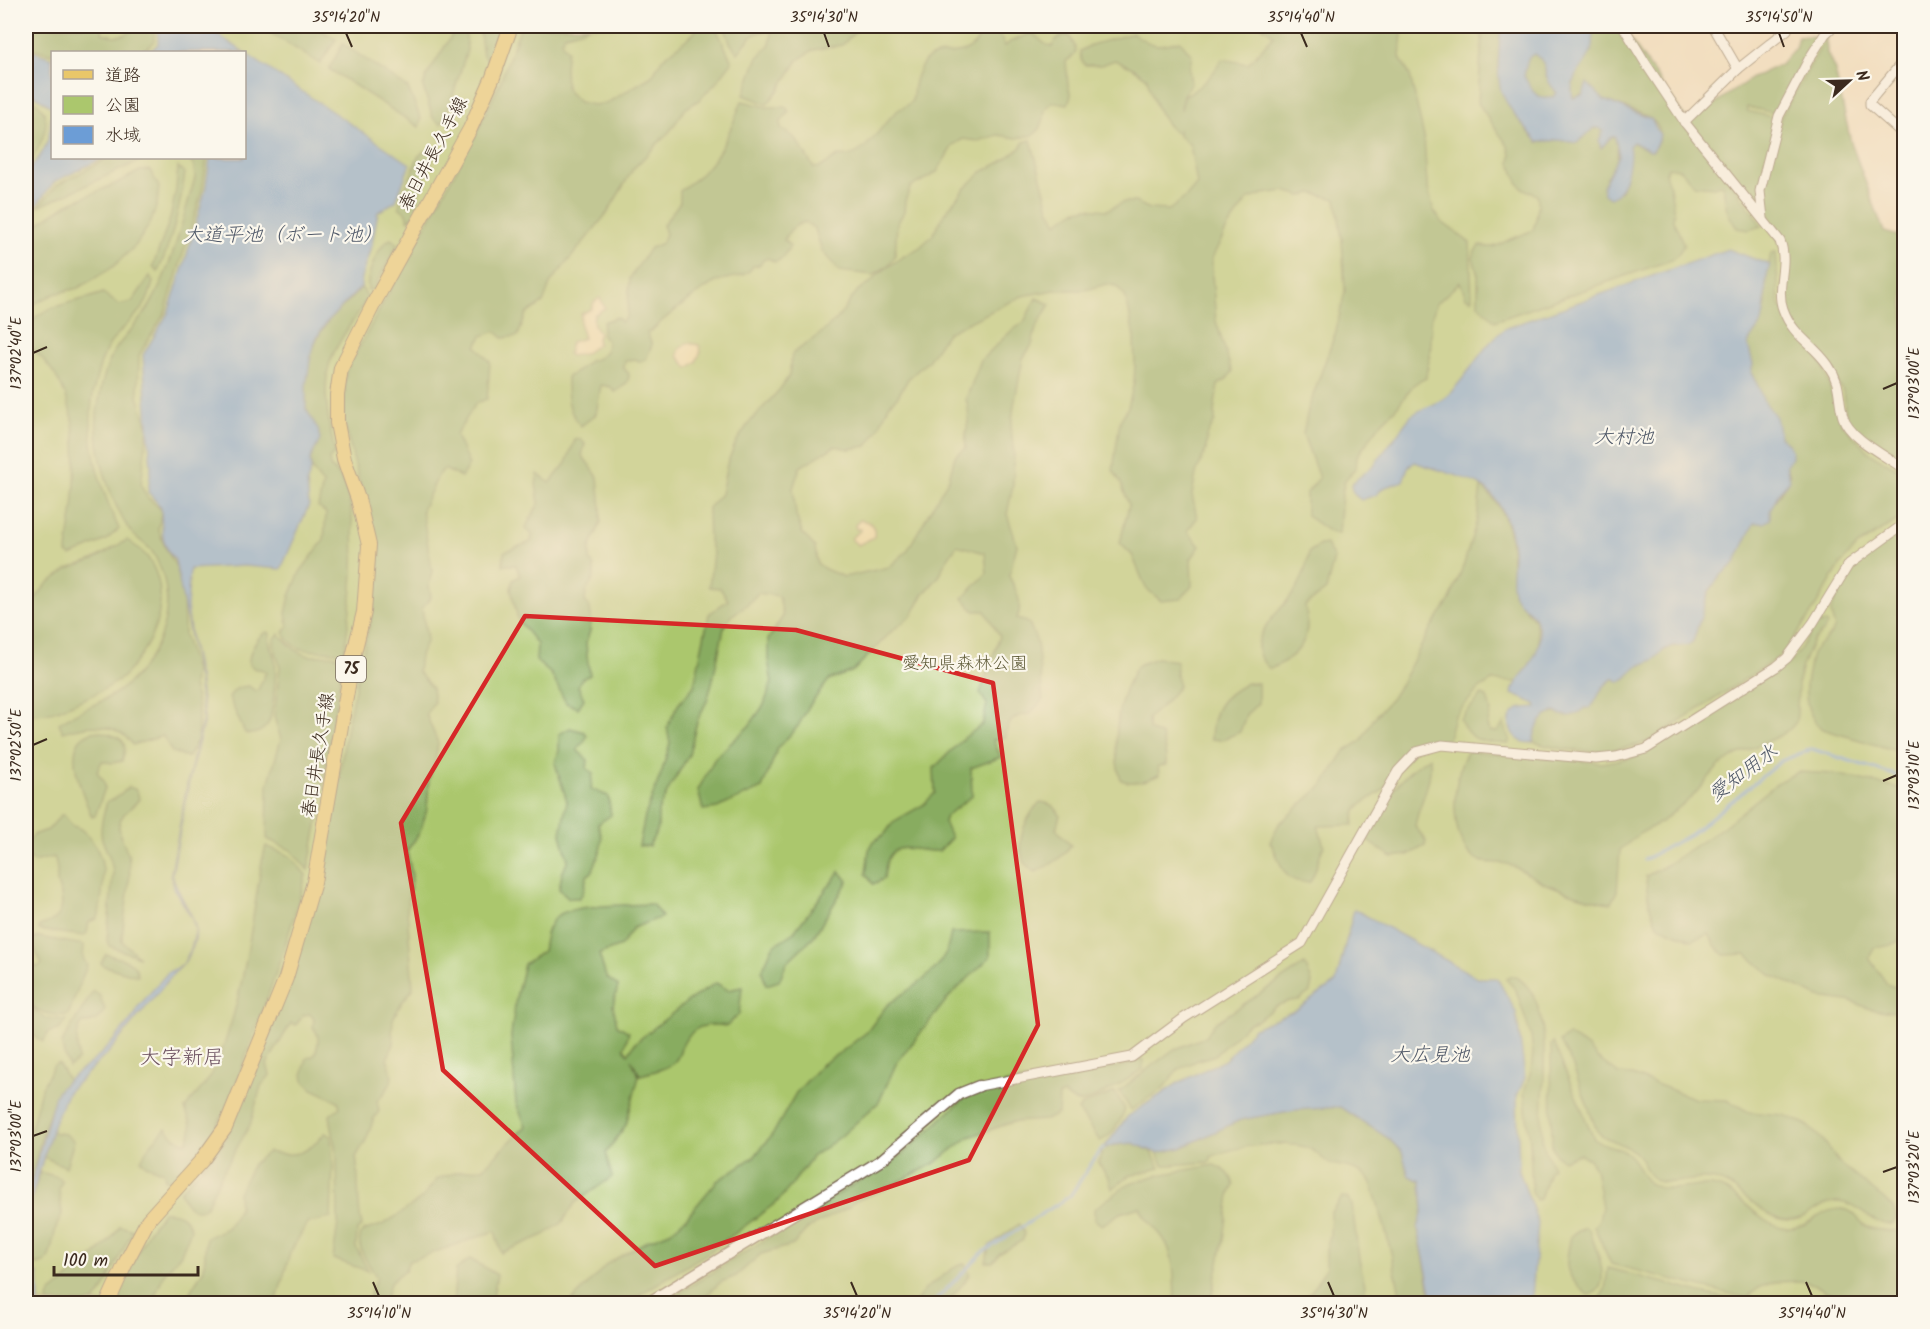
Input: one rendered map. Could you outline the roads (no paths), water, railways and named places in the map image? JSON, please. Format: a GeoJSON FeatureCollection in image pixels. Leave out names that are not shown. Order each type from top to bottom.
{"type":"FeatureCollection","features":[{"type":"Feature","properties":{"kind":"main road","name":"春日井長久手線"},"geometry":{"type":"LineString","coordinates":[[107,1304],[148,1220],[202,1160],[225,1128],[286,978],[314,882],[324,835],[353,657],[363,612],[367,573],[369,546],[364,519],[344,459],[337,423],[337,395],[341,368],[376,299],[470,129],[493,77],[511,26]]}},
{"type":"Feature","properties":{"kind":"street"},"geometry":{"type":"LineString","coordinates":[[1623,26],[1684,122],[1780,241],[1784,250],[1781,301],[1789,323],[1796,333],[1821,355],[1831,369],[1839,386],[1842,413],[1846,425],[1856,436],[1905,469]]}},
{"type":"Feature","properties":{"kind":"street"},"geometry":{"type":"LineString","coordinates":[[1713,26],[1738,69]]}},
{"type":"Feature","properties":{"kind":"street"},"geometry":{"type":"LineString","coordinates":[[1684,122],[1738,69],[1787,30],[1785,26]]}},
{"type":"Feature","properties":{"kind":"street"},"geometry":{"type":"LineString","coordinates":[[1763,221],[1760,191],[1779,116],[1809,59],[1825,34],[1834,26]]}},
{"type":"Feature","properties":{"kind":"street"},"geometry":{"type":"LineString","coordinates":[[1896,26],[1905,33]]}},
{"type":"Feature","properties":{"kind":"street"},"geometry":{"type":"LineString","coordinates":[[1905,60],[1870,101],[1870,105],[1905,135]]}},
{"type":"Feature","properties":{"kind":"street"},"geometry":{"type":"LineString","coordinates":[[646,1304],[879,1161],[939,1114],[959,1094],[979,1086],[1132,1057],[1184,1018],[1302,943],[1398,771],[1416,752],[1442,745],[1596,759],[1616,757],[1646,749],[1787,658],[1813,624],[1849,564],[1905,524]]}},
{"type":"Feature","properties":{"kind":"water"},"geometry":{"type":"Polygon","coordinates":[[[1590,26],[1593,48],[1574,79],[1573,98],[1583,95],[1587,83],[1604,100],[1651,119],[1660,135],[1653,151],[1633,142],[1629,146],[1626,175],[1620,190],[1615,195],[1610,198],[1604,194],[1603,186],[1619,155],[1615,137],[1611,137],[1601,148],[1599,141],[1603,131],[1600,128],[1594,128],[1577,143],[1559,140],[1538,142],[1513,113],[1500,87],[1501,27],[1590,26]],[[1534,54],[1528,58],[1524,76],[1536,94],[1553,97],[1557,93],[1549,82],[1543,63],[1534,54]]]}},
{"type":"Feature","properties":{"kind":"water"},"geometry":{"type":"Polygon","coordinates":[[[158,29],[209,29],[242,51],[151,51],[158,44],[158,29]]]}},
{"type":"Feature","properties":{"kind":"water"},"geometry":{"type":"Polygon","coordinates":[[[26,49],[51,58],[51,107],[26,89],[26,49]]]}},
{"type":"Feature","properties":{"kind":"water","name":"大道平池（ボート池）"},"geometry":{"type":"Polygon","coordinates":[[[246,54],[410,164],[396,201],[378,212],[372,244],[361,278],[361,287],[326,323],[312,350],[306,386],[306,409],[318,429],[320,440],[310,459],[311,470],[307,482],[309,505],[281,569],[244,566],[190,569],[187,606],[199,677],[204,719],[189,780],[172,874],[194,925],[174,888],[171,874],[188,781],[203,719],[198,677],[175,560],[164,541],[161,507],[148,492],[151,468],[143,355],[168,313],[205,191],[210,159],[246,159],[246,54]]]}},
{"type":"Feature","properties":{"kind":"water"},"geometry":{"type":"Polygon","coordinates":[[[51,107],[51,159],[101,159],[54,182],[26,217],[26,173],[44,150],[50,128],[51,107]]]}},
{"type":"Feature","properties":{"kind":"water","name":"大村池"},"geometry":{"type":"Polygon","coordinates":[[[1728,249],[1770,265],[1766,279],[1762,321],[1748,345],[1753,364],[1751,373],[1763,400],[1776,417],[1780,437],[1791,450],[1791,457],[1786,465],[1790,480],[1779,492],[1770,511],[1770,519],[1764,523],[1754,523],[1735,563],[1721,575],[1709,591],[1693,641],[1688,645],[1673,646],[1664,650],[1653,660],[1636,667],[1619,682],[1614,678],[1601,689],[1590,708],[1584,708],[1570,716],[1555,712],[1550,714],[1539,723],[1533,742],[1521,741],[1512,732],[1510,720],[1512,715],[1519,709],[1537,707],[1536,704],[1512,694],[1531,663],[1539,645],[1540,636],[1533,615],[1514,595],[1512,541],[1504,513],[1499,505],[1480,485],[1415,462],[1408,467],[1403,481],[1383,488],[1376,495],[1361,500],[1354,493],[1351,484],[1374,465],[1410,417],[1437,403],[1455,388],[1490,343],[1506,328],[1728,249]]]}},
{"type":"Feature","properties":{"kind":"water","name":"大広見池"},"geometry":{"type":"Polygon","coordinates":[[[1354,909],[1478,978],[1497,978],[1516,1012],[1525,1078],[1517,1096],[1519,1171],[1538,1223],[1532,1297],[1527,1303],[1437,1303],[1432,1297],[1418,1228],[1423,1210],[1421,1181],[1409,1176],[1402,1152],[1388,1138],[1340,1107],[1295,1110],[1240,1120],[1181,1148],[1157,1153],[1133,1143],[1103,1149],[1128,1116],[1178,1083],[1225,1060],[1254,1028],[1296,1010],[1336,982],[1354,909]]]}},
{"type":"Feature","properties":{"kind":"water"},"geometry":{"type":"Polygon","coordinates":[[[195,931],[194,943],[189,955],[183,964],[191,949],[195,931]]]}},
{"type":"Feature","properties":{"kind":"water"},"geometry":{"type":"Polygon","coordinates":[[[181,966],[109,1052],[68,1092],[54,1123],[26,1216],[26,1202],[55,1095],[68,1080],[111,1043],[168,972],[181,966]]]}},
{"type":"Feature","properties":{"kind":"water"},"geometry":{"type":"Polygon","coordinates":[[[30,1270],[38,1274],[39,1303],[26,1303],[26,1271],[30,1270]]]}},
{"type":"Feature","properties":{"kind":"waterway","name":"愛知用水"},"geometry":{"type":"LineString","coordinates":[[1644,860],[1691,834],[1781,761],[1812,749],[1904,778]]}},
{"type":"Feature","properties":{"kind":"waterway"},"geometry":{"type":"LineString","coordinates":[[932,1304],[983,1252],[1070,1196],[1104,1148]]}},
{"type":"Feature","properties":{"kind":"district","name":"大字新居"},"geometry":{"type":"Point","coordinates":[182,1058]}},
{"type":"Feature","properties":{"kind":"park label","name":"愛知県森林公園"},"geometry":{"type":"Point","coordinates":[965,664]}}]}
